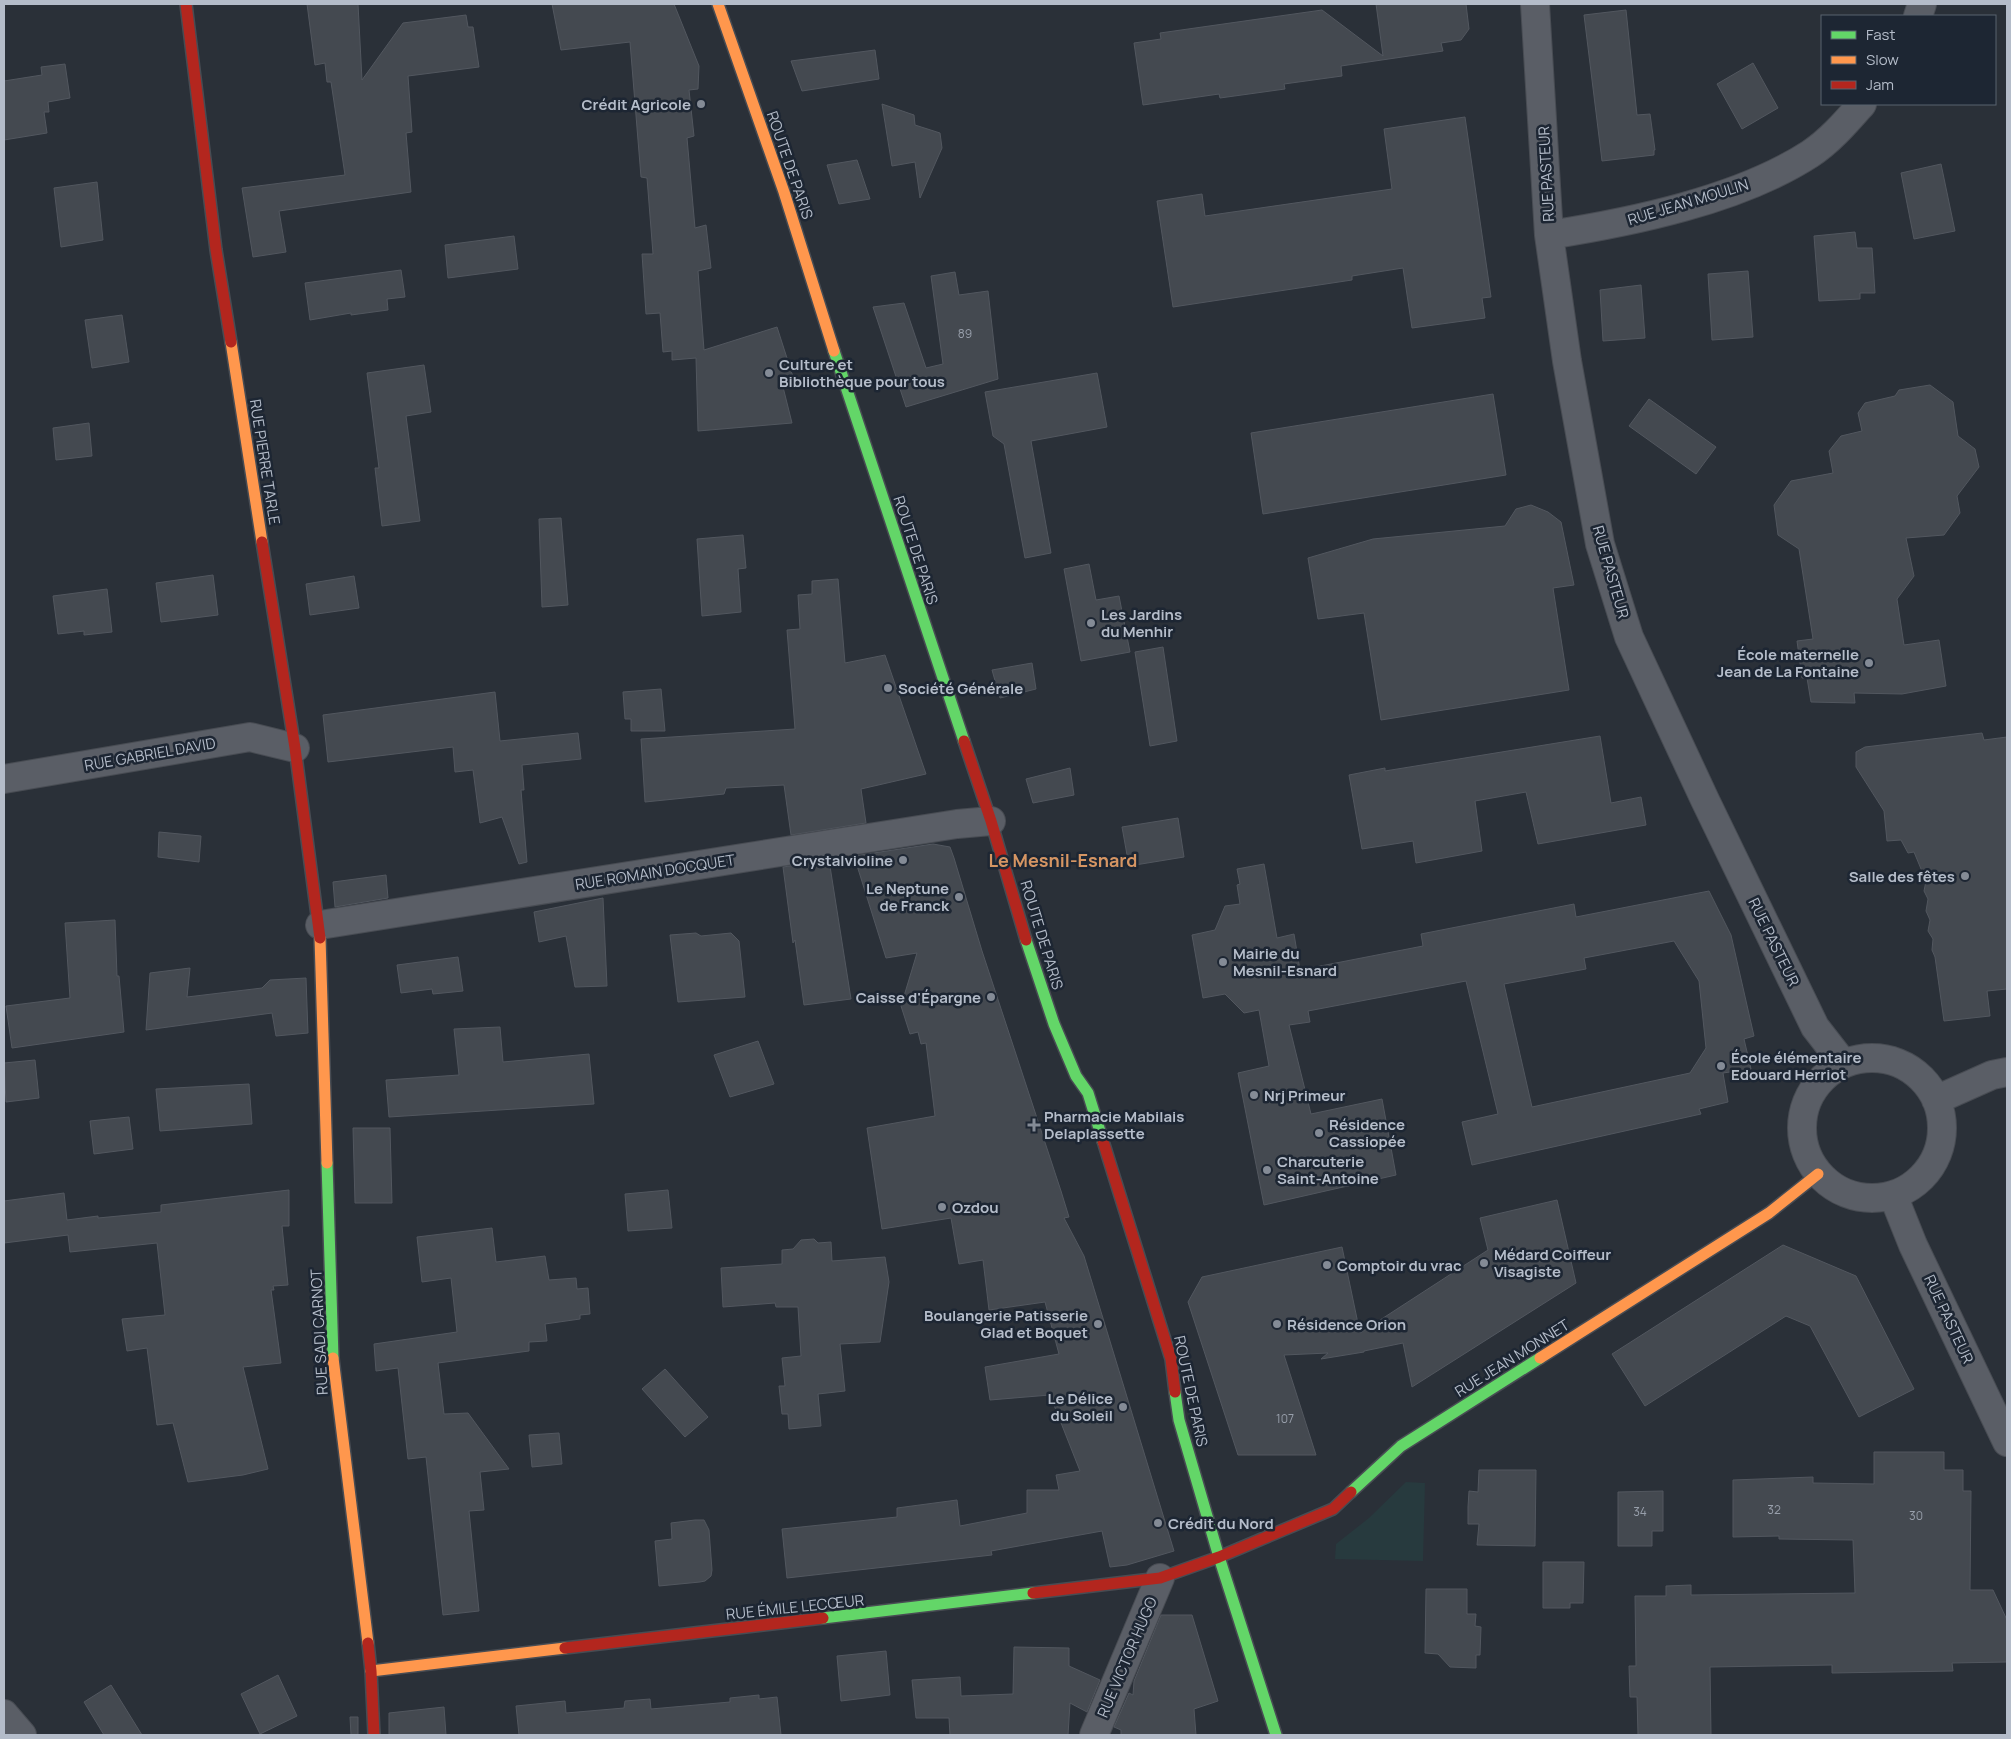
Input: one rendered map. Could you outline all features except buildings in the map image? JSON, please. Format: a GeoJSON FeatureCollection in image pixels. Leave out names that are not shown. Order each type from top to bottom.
{"type":"FeatureCollection","features":[{"type":"Feature","properties":{"kind":"street","name":"RUE PIERRE TARLE"},"geometry":{"type":"LineString","coordinates":[[186,4],[216,250],[295,748],[320,925]]}},
{"type":"Feature","properties":{"kind":"street","name":"ROUTE DE PARIS"},"geometry":{"type":"LineString","coordinates":[[718,4],[784,192],[829,335],[991,821],[1025,936],[1054,1024],[1076,1076],[1088,1094],[1161,1322],[1171,1359],[1179,1420],[1219,1557],[1276,1735]]}},
{"type":"Feature","properties":{"kind":"street","name":"RUE PASTEUR"},"geometry":{"type":"LineString","coordinates":[[1536,4],[1549,236],[1566,361],[1600,544],[1630,637],[1815,1027],[1843,1063]]}},
{"type":"Feature","properties":{"kind":"street","name":"RUE JEAN MOULIN"},"geometry":{"type":"LineString","coordinates":[[1549,236],[1597,228],[1726,194],[1778,172],[1812,153],[1843,125],[1861,105]]}},
{"type":"Feature","properties":{"kind":"street","name":"RUE GABRIEL DAVID"},"geometry":{"type":"LineString","coordinates":[[4,779],[250,737],[295,748]]}},
{"type":"Feature","properties":{"kind":"street","name":"RUE ROMAIN DOCQUET"},"geometry":{"type":"LineString","coordinates":[[320,925],[957,824],[991,821]]}},
{"type":"Feature","properties":{"kind":"street","name":"RUE SADI CARNOT"},"geometry":{"type":"LineString","coordinates":[[320,925],[333,1366],[371,1671],[374,1735]]}},
{"type":"Feature","properties":{"kind":"street"},"geometry":{"type":"LineString","coordinates":[[1865,1057],[1887,1059],[1907,1067],[1925,1081],[1936,1100],[1942,1123],[1940,1146],[1930,1168],[1914,1185],[1892,1195],[1873,1198],[1853,1196],[1834,1187],[1818,1174],[1806,1156],[1801,1134],[1803,1112],[1810,1092],[1824,1075],[1843,1063],[1865,1057]]}},
{"type":"Feature","properties":{"kind":"street"},"geometry":{"type":"LineString","coordinates":[[1936,1100],[1992,1075],[2007,1072]]}},
{"type":"Feature","properties":{"kind":"street","name":"RUE JEAN MONNET"},"geometry":{"type":"LineString","coordinates":[[1219,1557],[1333,1509],[1402,1446],[1769,1213],[1818,1174]]}},
{"type":"Feature","properties":{"kind":"street","name":"RUE PASTEUR"},"geometry":{"type":"LineString","coordinates":[[1892,1195],[1913,1245],[2007,1442]]}},
{"type":"Feature","properties":{"kind":"street","name":"RUE ÉMILE LECŒUR"},"geometry":{"type":"LineString","coordinates":[[371,1671],[1160,1578],[1219,1557]]}},
{"type":"Feature","properties":{"kind":"street","name":"RUE VICTOR HUGO"},"geometry":{"type":"LineString","coordinates":[[1094,1735],[1160,1578]]}},
{"type":"Feature","properties":{"kind":"street"},"geometry":{"type":"LineString","coordinates":[[4,1714],[22,1735]]}},
{"type":"Feature","properties":{"kind":"green space"},"geometry":{"type":"Polygon","coordinates":[[[1406,1482],[1425,1483],[1423,1561],[1335,1559],[1336,1544],[1369,1518],[1406,1482]]]}},
{"type":"Feature","properties":{"kind":"traffic: fast"},"geometry":{"type":"LineString","coordinates":[[834,351],[964,741]]}},
{"type":"Feature","properties":{"kind":"traffic: fast"},"geometry":{"type":"LineString","coordinates":[[1026,940],[1054,1024],[1076,1076],[1088,1093],[1103,1141]]}},
{"type":"Feature","properties":{"kind":"traffic: fast"},"geometry":{"type":"LineString","coordinates":[[327,1163],[333,1358]]}},
{"type":"Feature","properties":{"kind":"traffic: fast"},"geometry":{"type":"LineString","coordinates":[[1351,1492],[1401,1446],[1540,1358]]}},
{"type":"Feature","properties":{"kind":"traffic: fast"},"geometry":{"type":"LineString","coordinates":[[1175,1392],[1179,1420],[1219,1557],[1276,1735]]}},
{"type":"Feature","properties":{"kind":"traffic: fast"},"geometry":{"type":"LineString","coordinates":[[823,1618],[1033,1593]]}},
{"type":"Feature","properties":{"kind":"traffic: slow"},"geometry":{"type":"LineString","coordinates":[[718,4],[784,192],[834,351]]}},
{"type":"Feature","properties":{"kind":"traffic: slow"},"geometry":{"type":"LineString","coordinates":[[231,342],[262,542]]}},
{"type":"Feature","properties":{"kind":"traffic: slow"},"geometry":{"type":"LineString","coordinates":[[320,938],[327,1163]]}},
{"type":"Feature","properties":{"kind":"traffic: slow"},"geometry":{"type":"LineString","coordinates":[[1540,1358],[1769,1213],[1818,1174]]}},
{"type":"Feature","properties":{"kind":"traffic: slow"},"geometry":{"type":"LineString","coordinates":[[333,1358],[368,1643]]}},
{"type":"Feature","properties":{"kind":"traffic: slow"},"geometry":{"type":"LineString","coordinates":[[371,1671],[565,1648]]}},
{"type":"Feature","properties":{"kind":"traffic: jam"},"geometry":{"type":"LineString","coordinates":[[186,4],[216,250],[231,342]]}},
{"type":"Feature","properties":{"kind":"traffic: jam"},"geometry":{"type":"LineString","coordinates":[[262,542],[295,748],[320,938]]}},
{"type":"Feature","properties":{"kind":"traffic: jam"},"geometry":{"type":"LineString","coordinates":[[964,741],[991,821],[1026,940]]}},
{"type":"Feature","properties":{"kind":"traffic: jam"},"geometry":{"type":"LineString","coordinates":[[1103,1141],[1171,1359],[1175,1392]]}},
{"type":"Feature","properties":{"kind":"traffic: jam"},"geometry":{"type":"LineString","coordinates":[[1033,1593],[1160,1578],[1219,1557],[1333,1509],[1351,1492]]}},
{"type":"Feature","properties":{"kind":"traffic: jam"},"geometry":{"type":"LineString","coordinates":[[565,1648],[823,1618]]}},
{"type":"Feature","properties":{"kind":"traffic: jam"},"geometry":{"type":"LineString","coordinates":[[368,1643],[374,1735]]}},
{"type":"Feature","properties":{"kind":"place","name":"Crédit Agricole"},"geometry":{"type":"Point","coordinates":[701,104]}},
{"type":"Feature","properties":{"kind":"place","name":"Culture et Bibliothèque pour tous"},"geometry":{"type":"Point","coordinates":[769,373]}},
{"type":"Feature","properties":{"kind":"place","name":"Les Jardins du Menhir"},"geometry":{"type":"Point","coordinates":[1091,623]}},
{"type":"Feature","properties":{"kind":"place","name":"École maternelle Jean de La Fontaine"},"geometry":{"type":"Point","coordinates":[1869,663]}},
{"type":"Feature","properties":{"kind":"place","name":"Société Générale"},"geometry":{"type":"Point","coordinates":[888,688]}},
{"type":"Feature","properties":{"kind":"place","name":"Crystalvioline"},"geometry":{"type":"Point","coordinates":[903,860]}},
{"type":"Feature","properties":{"kind":"place","name":"Salle des fêtes"},"geometry":{"type":"Point","coordinates":[1965,876]}},
{"type":"Feature","properties":{"kind":"place","name":"Le Neptune de Franck"},"geometry":{"type":"Point","coordinates":[959,897]}},
{"type":"Feature","properties":{"kind":"place","name":"Mairie du Mesnil-Esnard"},"geometry":{"type":"Point","coordinates":[1223,962]}},
{"type":"Feature","properties":{"kind":"place","name":"Caisse d'Épargne"},"geometry":{"type":"Point","coordinates":[991,997]}},
{"type":"Feature","properties":{"kind":"place","name":"École élémentaire Edouard Herriot"},"geometry":{"type":"Point","coordinates":[1721,1066]}},
{"type":"Feature","properties":{"kind":"place","name":"Nrj Primeur"},"geometry":{"type":"Point","coordinates":[1254,1095]}},
{"type":"Feature","properties":{"kind":"place","name":"Pharmacie Mabilais Delaplassette"},"geometry":{"type":"Point","coordinates":[1034,1125]}},
{"type":"Feature","properties":{"kind":"place","name":"Résidence Cassiopée"},"geometry":{"type":"Point","coordinates":[1319,1133]}},
{"type":"Feature","properties":{"kind":"place","name":"Charcuterie Saint-Antoine"},"geometry":{"type":"Point","coordinates":[1267,1170]}},
{"type":"Feature","properties":{"kind":"place","name":"Ozdou"},"geometry":{"type":"Point","coordinates":[942,1207]}},
{"type":"Feature","properties":{"kind":"place","name":"Médard Coiffeur Visagiste"},"geometry":{"type":"Point","coordinates":[1484,1263]}},
{"type":"Feature","properties":{"kind":"place","name":"Comptoir du vrac"},"geometry":{"type":"Point","coordinates":[1327,1265]}},
{"type":"Feature","properties":{"kind":"place","name":"Boulangerie Patisserie Glad et Boquet"},"geometry":{"type":"Point","coordinates":[1098,1324]}},
{"type":"Feature","properties":{"kind":"place","name":"Résidence Orion"},"geometry":{"type":"Point","coordinates":[1277,1324]}},
{"type":"Feature","properties":{"kind":"place","name":"Le Délice du Soleil"},"geometry":{"type":"Point","coordinates":[1123,1407]}},
{"type":"Feature","properties":{"kind":"place","name":"Crédit du Nord"},"geometry":{"type":"Point","coordinates":[1158,1523]}},
{"type":"Feature","properties":{"kind":"district","name":"Le Mesnil-Esnard"},"geometry":{"type":"Point","coordinates":[1063,860]}}]}
